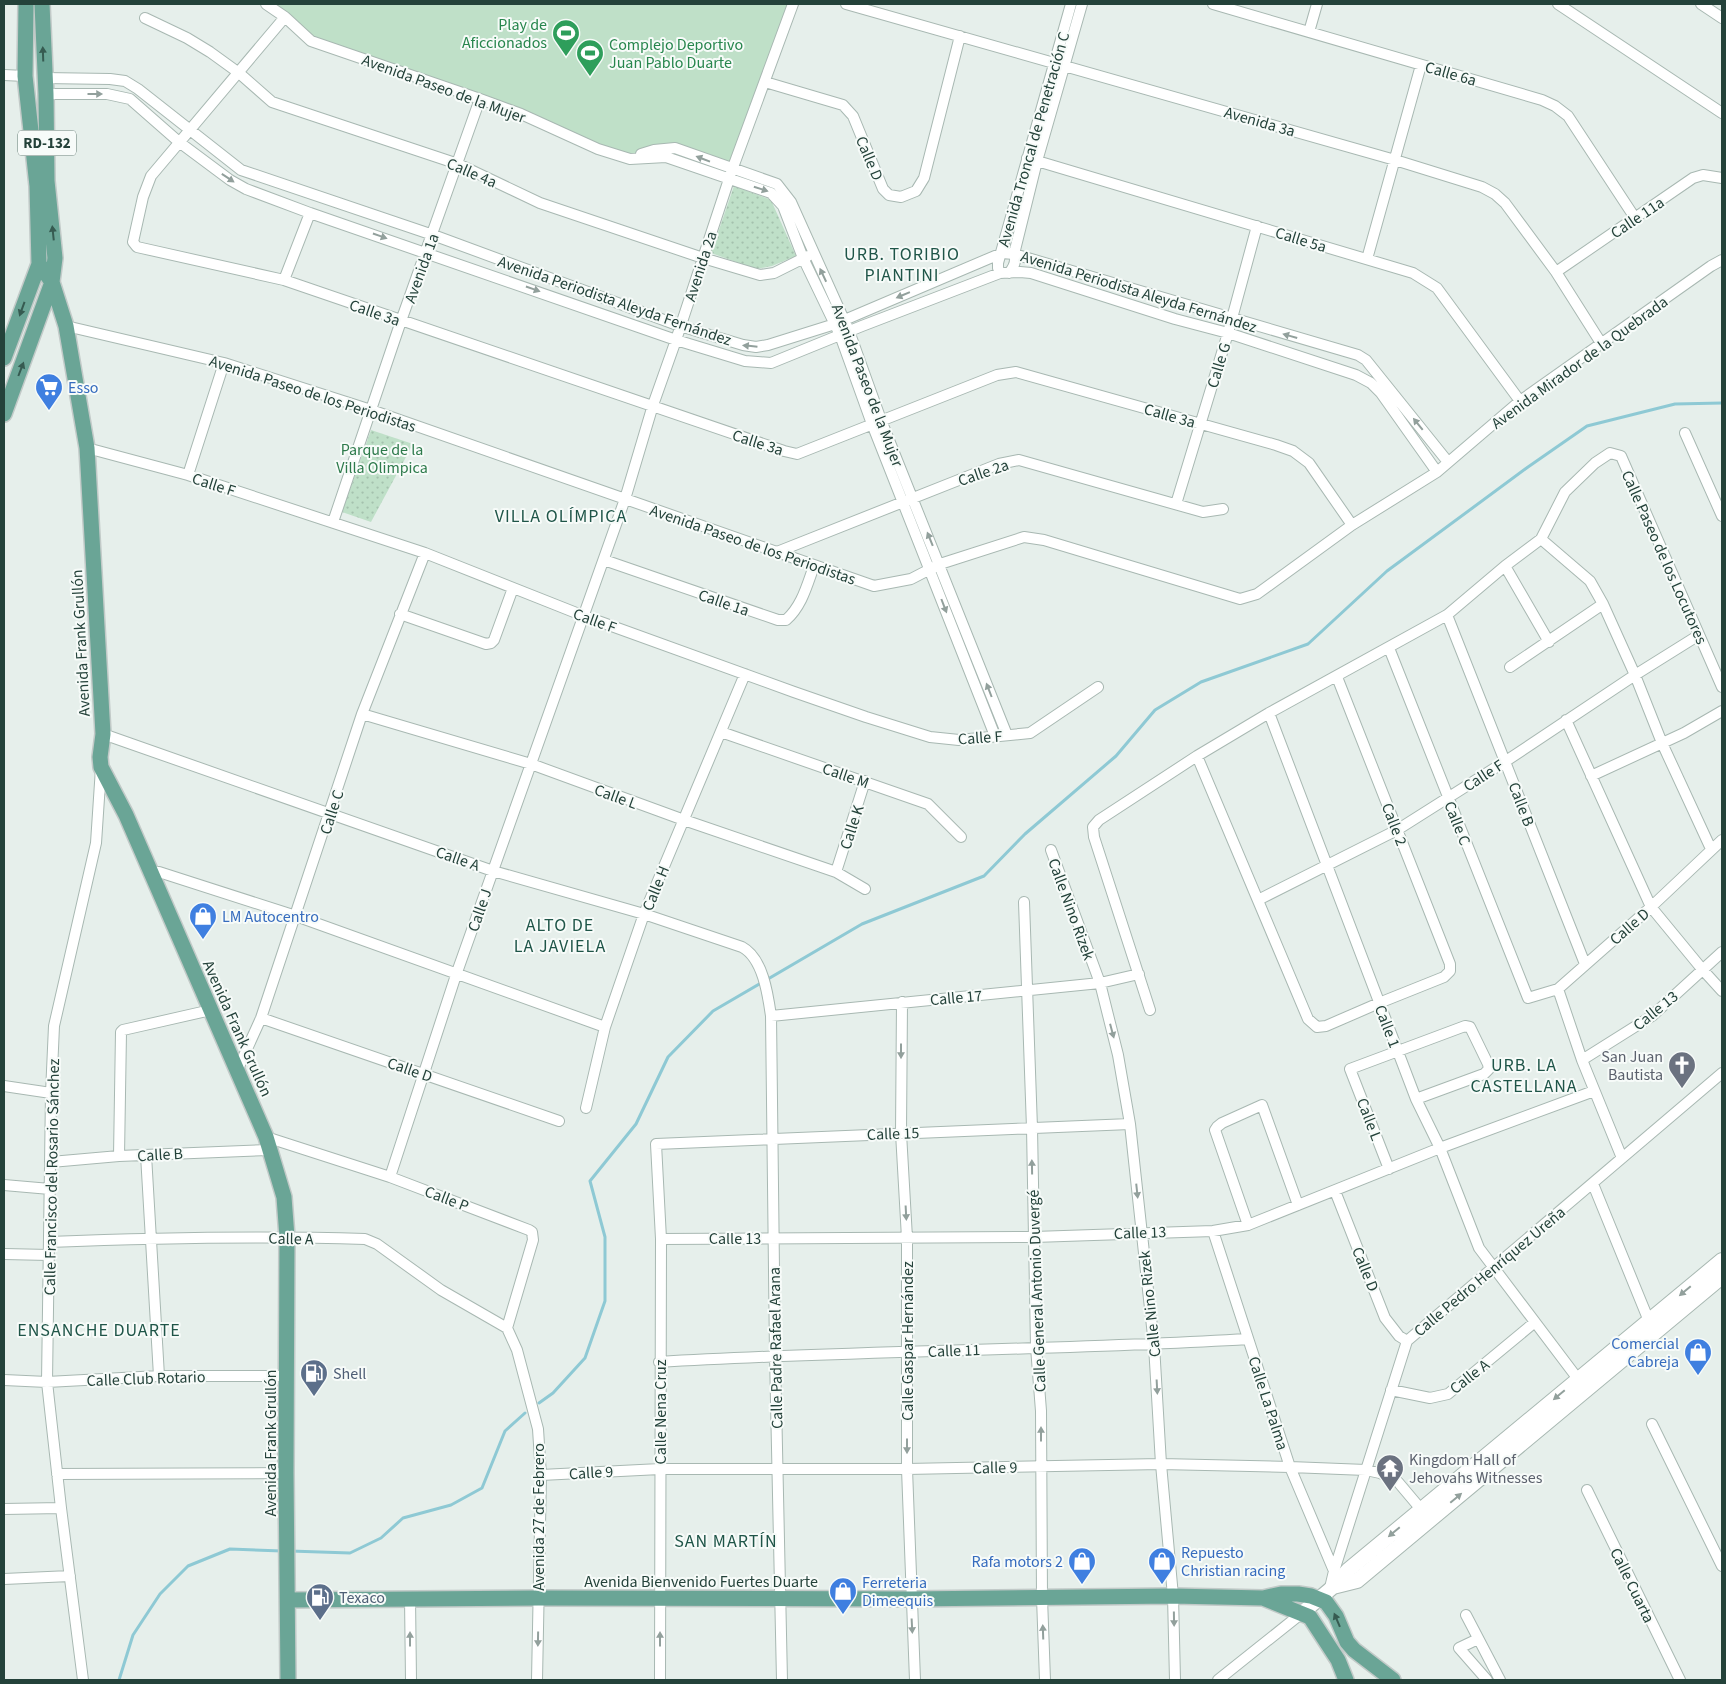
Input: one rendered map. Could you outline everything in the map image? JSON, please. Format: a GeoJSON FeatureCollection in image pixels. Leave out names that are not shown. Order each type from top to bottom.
{"type":"FeatureCollection","features":[{"type":"Feature","properties":{"kind":"main road","name":"RD-132"},"geometry":{"type":"LineString","coordinates":[[4,358],[38,264],[37,186],[25,76],[26,4]]}},
{"type":"Feature","properties":{"kind":"main road","name":"RD-132"},"geometry":{"type":"LineString","coordinates":[[4,414],[52,282],[55,258],[47,181],[42,4]]}},
{"type":"Feature","properties":{"kind":"main road","name":"Avenida Frank Grullón"},"geometry":{"type":"LineString","coordinates":[[38,264],[52,282],[66,326],[87,448],[103,734],[100,756],[101,767],[126,815],[268,1143],[284,1197],[287,1237],[288,1376],[286,1474],[288,1680]]}},
{"type":"Feature","properties":{"kind":"main road","name":"Avenida Bienvenido Fuertes Duarte"},"geometry":{"type":"LineString","coordinates":[[288,1600],[410,1598],[911,1599],[1173,1596],[1263,1598],[1281,1594],[1327,1591]]}},
{"type":"Feature","properties":{"kind":"main road"},"geometry":{"type":"LineString","coordinates":[[1327,1591],[1326,1602],[1347,1642],[1354,1650],[1393,1680]]}},
{"type":"Feature","properties":{"kind":"main road","name":"Avenida Bienvenido Fuertes Duarte"},"geometry":{"type":"LineString","coordinates":[[1263,1598],[1302,1613]]}},
{"type":"Feature","properties":{"kind":"main road"},"geometry":{"type":"LineString","coordinates":[[1302,1613],[1310,1617],[1315,1623],[1338,1660],[1346,1680]]}},
{"type":"Feature","properties":{"kind":"main road"},"geometry":{"type":"LineString","coordinates":[[1338,1660],[1354,1650]]}},
{"type":"Feature","properties":{"kind":"street","name":"Avenida Paseo de la Mujer"},"geometry":{"type":"LineString","coordinates":[[266,4],[285,17],[311,41],[480,98],[521,114],[598,149],[630,158],[654,150],[676,148],[771,192],[783,206],[803,258],[839,322]]}},
{"type":"Feature","properties":{"kind":"street","name":"Avenida 2a"},"geometry":{"type":"LineString","coordinates":[[584,616],[625,499],[653,405],[702,258],[793,4]]}},
{"type":"Feature","properties":{"kind":"street","name":"Avenida 3a"},"geometry":{"type":"LineString","coordinates":[[846,4],[1395,160],[1482,187],[1495,194],[1505,203],[1556,272],[1601,343]]}},
{"type":"Feature","properties":{"kind":"street","name":"Avenida Troncal de Penetración C"},"geometry":{"type":"LineString","coordinates":[[1032,160],[1014,254],[1016,257],[1014,264],[1005,273],[998,268],[998,263],[1032,160],[1059,64],[1071,4]]}},
{"type":"Feature","properties":{"kind":"street","name":"Avenida Troncal de Penetración C"},"geometry":{"type":"LineString","coordinates":[[1059,64],[1082,4]]}},
{"type":"Feature","properties":{"kind":"street","name":"Calle 6a"},"geometry":{"type":"LineString","coordinates":[[1213,4],[1542,100],[1555,106],[1568,116],[1635,218]]}},
{"type":"Feature","properties":{"kind":"street"},"geometry":{"type":"LineString","coordinates":[[1309,32],[1317,4]]}},
{"type":"Feature","properties":{"kind":"street"},"geometry":{"type":"LineString","coordinates":[[1558,4],[1722,113]]}},
{"type":"Feature","properties":{"kind":"street"},"geometry":{"type":"LineString","coordinates":[[1700,4],[1722,18]]}},
{"type":"Feature","properties":{"kind":"street"},"geometry":{"type":"LineString","coordinates":[[179,142],[285,17]]}},
{"type":"Feature","properties":{"kind":"street","name":"Calle 4a"},"geometry":{"type":"LineString","coordinates":[[145,18],[187,38],[239,73],[272,102],[458,164],[540,203],[702,258],[760,275],[774,273],[814,254]]}},
{"type":"Feature","properties":{"kind":"street","name":"Calle D"},"geometry":{"type":"LineString","coordinates":[[765,82],[843,105],[853,116],[883,189],[889,195],[902,196],[916,190],[924,178],[960,36]]}},
{"type":"Feature","properties":{"kind":"street"},"geometry":{"type":"LineString","coordinates":[[1367,259],[1421,64]]}},
{"type":"Feature","properties":{"kind":"street"},"geometry":{"type":"LineString","coordinates":[[4,75],[25,76]]}},
{"type":"Feature","properties":{"kind":"street","name":"Avenida Periodista Aleyda Fernández"},"geometry":{"type":"LineString","coordinates":[[44,78],[110,78],[125,81],[138,89],[241,170],[433,235],[680,326],[743,345],[756,347],[768,345],[839,322],[1002,252],[1014,254],[1358,356],[1366,360],[1448,462]]}},
{"type":"Feature","properties":{"kind":"street","name":"Avenida Periodista Aleyda Fernández"},"geometry":{"type":"LineString","coordinates":[[46,94],[107,94],[130,99],[179,142],[230,180],[246,189],[676,340],[745,361],[771,363],[844,333],[1005,273],[1031,273],[1175,318],[1228,332],[1356,375],[1371,383],[1381,393],[1437,472]]}},
{"type":"Feature","properties":{"kind":"street","name":"Avenida 1a"},"geometry":{"type":"LineString","coordinates":[[333,522],[401,321],[480,98]]}},
{"type":"Feature","properties":{"kind":"street","name":"Calle 3a"},"geometry":{"type":"LineString","coordinates":[[179,142],[150,176],[143,197],[133,242],[137,247],[284,280],[796,454],[997,375],[1016,372],[1293,451],[1309,463],[1352,525]]}},
{"type":"Feature","properties":{"kind":"street","name":"Calle 5a"},"geometry":{"type":"LineString","coordinates":[[1032,160],[1414,273],[1437,288],[1520,401]]}},
{"type":"Feature","properties":{"kind":"street","name":"Avenida Paseo de la Mujer"},"geometry":{"type":"LineString","coordinates":[[731,174],[777,184],[791,202],[814,254],[876,422],[908,501],[930,570],[995,736]]}},
{"type":"Feature","properties":{"kind":"street","name":"Calle 11a"},"geometry":{"type":"LineString","coordinates":[[1556,272],[1693,178],[1703,175],[1722,178]]}},
{"type":"Feature","properties":{"kind":"street"},"geometry":{"type":"LineString","coordinates":[[284,280],[310,213]]}},
{"type":"Feature","properties":{"kind":"street","name":"Calle G"},"geometry":{"type":"LineString","coordinates":[[1176,504],[1228,332],[1257,226]]}},
{"type":"Feature","properties":{"kind":"street","name":"Avenida Mirador de la Quebrada"},"geometry":{"type":"LineString","coordinates":[[1240,599],[1257,594],[1352,525],[1437,472],[1520,401],[1722,260]]}},
{"type":"Feature","properties":{"kind":"street","name":"Avenida Paseo de los Periodistas"},"geometry":{"type":"LineString","coordinates":[[66,326],[224,363],[371,410],[874,586],[911,579],[940,564],[1024,536],[1044,540],[1240,599]]}},
{"type":"Feature","properties":{"kind":"street"},"geometry":{"type":"LineString","coordinates":[[188,475],[224,363]]}},
{"type":"Feature","properties":{"kind":"street"},"geometry":{"type":"LineString","coordinates":[[1685,433],[1722,516]]}},
{"type":"Feature","properties":{"kind":"street","name":"Calle F"},"geometry":{"type":"LineString","coordinates":[[87,448],[188,475],[425,553],[584,616],[866,717],[930,737],[959,740],[1030,733],[1098,687]]}},
{"type":"Feature","properties":{"kind":"street","name":"Calle Paseo de los Locutores"},"geometry":{"type":"LineString","coordinates":[[1541,539],[1565,492],[1595,463],[1610,453],[1621,456],[1722,687]]}},
{"type":"Feature","properties":{"kind":"street","name":"Calle 2a"},"geometry":{"type":"LineString","coordinates":[[777,552],[999,464],[1019,460],[1203,512],[1223,509]]}},
{"type":"Feature","properties":{"kind":"street","name":"Avenida Paseo de la Mujer"},"geometry":{"type":"LineString","coordinates":[[908,501],[940,564],[1007,736]]}},
{"type":"Feature","properties":{"kind":"street"},"geometry":{"type":"LineString","coordinates":[[1150,1010],[1094,837],[1093,827],[1099,820],[1197,756],[1269,713],[1447,616],[1505,566],[1541,539],[1590,581],[1603,604],[1635,675],[1662,743],[1711,849]]}},
{"type":"Feature","properties":{"kind":"street","name":"Calle C"},"geometry":{"type":"LineString","coordinates":[[237,1071],[261,1018],[362,714],[425,553]]}},
{"type":"Feature","properties":{"kind":"street","name":"Calle 1a"},"geometry":{"type":"LineString","coordinates":[[604,560],[778,620],[786,620],[794,614],[814,566]]}},
{"type":"Feature","properties":{"kind":"street"},"geometry":{"type":"LineString","coordinates":[[1505,566],[1548,642]]}},
{"type":"Feature","properties":{"kind":"street"},"geometry":{"type":"LineString","coordinates":[[400,614],[486,644],[491,643],[494,640],[513,588]]}},
{"type":"Feature","properties":{"kind":"street"},"geometry":{"type":"LineString","coordinates":[[1510,667],[1603,604]]}},
{"type":"Feature","properties":{"kind":"street","name":"Calle J"},"geometry":{"type":"LineString","coordinates":[[390,1177],[456,975],[584,616]]}},
{"type":"Feature","properties":{"kind":"street","name":"Calle B"},"geometry":{"type":"LineString","coordinates":[[1447,616],[1585,964]]}},
{"type":"Feature","properties":{"kind":"street","name":"Calle F"},"geometry":{"type":"LineString","coordinates":[[1258,900],[1397,830],[1699,635]]}},
{"type":"Feature","properties":{"kind":"street","name":"Calle C"},"geometry":{"type":"LineString","coordinates":[[1389,648],[1528,998]]}},
{"type":"Feature","properties":{"kind":"street","name":"Calle H"},"geometry":{"type":"LineString","coordinates":[[586,1108],[605,1027],[644,914],[745,674]]}},
{"type":"Feature","properties":{"kind":"street","name":"Calle 2"},"geometry":{"type":"LineString","coordinates":[[1337,677],[1450,964],[1450,971],[1444,978],[1380,1003]]}},
{"type":"Feature","properties":{"kind":"street"},"geometry":{"type":"LineString","coordinates":[[1591,776],[1684,733],[1722,711]]}},
{"type":"Feature","properties":{"kind":"street","name":"Calle 1"},"geometry":{"type":"LineString","coordinates":[[1269,713],[1397,1051],[1416,1099],[1440,1148],[1479,1248],[1582,1385]]}},
{"type":"Feature","properties":{"kind":"street","name":"Calle L"},"geometry":{"type":"LineString","coordinates":[[362,714],[531,764],[684,820],[836,872],[865,889]]}},
{"type":"Feature","properties":{"kind":"street"},"geometry":{"type":"LineString","coordinates":[[1566,720],[1651,906],[1722,991]]}},
{"type":"Feature","properties":{"kind":"street","name":"Calle M"},"geometry":{"type":"LineString","coordinates":[[721,732],[928,804],[961,837]]}},
{"type":"Feature","properties":{"kind":"street","name":"Calle A"},"geometry":{"type":"LineString","coordinates":[[103,734],[493,870],[644,914],[742,947],[751,953],[767,986],[771,1016]]}},
{"type":"Feature","properties":{"kind":"street"},"geometry":{"type":"LineString","coordinates":[[1197,756],[1308,1019],[1316,1027],[1326,1026],[1380,1003]]}},
{"type":"Feature","properties":{"kind":"street","name":"Calle Francisco del Rosario Sánchez"},"geometry":{"type":"LineString","coordinates":[[83,1680],[47,1382],[51,1093],[54,1026],[96,844],[101,767]]}},
{"type":"Feature","properties":{"kind":"street","name":"Calle K"},"geometry":{"type":"LineString","coordinates":[[836,872],[866,782]]}},
{"type":"Feature","properties":{"kind":"street","name":"Calle D"},"geometry":{"type":"LineString","coordinates":[[1528,998],[1558,989],[1722,840]]}},
{"type":"Feature","properties":{"kind":"street","name":"Calle Nino Rizek"},"geometry":{"type":"LineString","coordinates":[[1051,850],[1100,983],[1118,1055],[1130,1124],[1154,1344],[1160,1464],[1173,1596],[1175,1680]]}},
{"type":"Feature","properties":{"kind":"street"},"geometry":{"type":"LineString","coordinates":[[150,872],[159,872],[296,916],[605,1027]]}},
{"type":"Feature","properties":{"kind":"street","name":"Calle General Antonio Duvergé"},"geometry":{"type":"LineString","coordinates":[[1024,902],[1032,1128],[1036,1347],[1041,1411],[1042,1598],[1045,1680]]}},
{"type":"Feature","properties":{"kind":"street","name":"Calle 13"},"geometry":{"type":"LineString","coordinates":[[1582,1060],[1652,1016],[1722,952]]}},
{"type":"Feature","properties":{"kind":"street","name":"Calle 17"},"geometry":{"type":"LineString","coordinates":[[771,1016],[1100,983],[1139,974]]}},
{"type":"Feature","properties":{"kind":"street"},"geometry":{"type":"LineString","coordinates":[[1558,989],[1582,1060],[1622,1158]]}},
{"type":"Feature","properties":{"kind":"street","name":"Calle Gaspar Hernández"},"geometry":{"type":"LineString","coordinates":[[902,1002],[901,1133],[907,1238],[907,1469],[915,1680]]}},
{"type":"Feature","properties":{"kind":"street"},"geometry":{"type":"LineString","coordinates":[[119,1156],[121,1032],[211,1010]]}},
{"type":"Feature","properties":{"kind":"street","name":"Calle Padre Rafael Arana"},"geometry":{"type":"LineString","coordinates":[[771,1016],[779,1598],[782,1680]]}},
{"type":"Feature","properties":{"kind":"street","name":"Calle D"},"geometry":{"type":"LineString","coordinates":[[261,1018],[559,1121]]}},
{"type":"Feature","properties":{"kind":"street"},"geometry":{"type":"LineString","coordinates":[[1397,1051],[1465,1026],[1470,1027],[1474,1032],[1488,1064],[1489,1069],[1484,1074],[1416,1099]]}},
{"type":"Feature","properties":{"kind":"street","name":"Calle L"},"geometry":{"type":"LineString","coordinates":[[1389,1169],[1350,1069],[1397,1051]]}},
{"type":"Feature","properties":{"kind":"street","name":"Calle Pedro Henríquez Ureña"},"geometry":{"type":"LineString","coordinates":[[1327,1591],[1406,1340],[1593,1184],[1722,1073]]}},
{"type":"Feature","properties":{"kind":"street"},"geometry":{"type":"LineString","coordinates":[[4,1086],[51,1093]]}},
{"type":"Feature","properties":{"kind":"street","name":"Calle 13"},"geometry":{"type":"LineString","coordinates":[[661,1239],[1034,1237],[1213,1231],[1248,1225],[1440,1148],[1594,1091]]}},
{"type":"Feature","properties":{"kind":"street"},"geometry":{"type":"LineString","coordinates":[[1248,1225],[1215,1130],[1222,1123],[1262,1105],[1298,1205]]}},
{"type":"Feature","properties":{"kind":"street","name":"Calle 15"},"geometry":{"type":"LineString","coordinates":[[656,1144],[1130,1124]]}},
{"type":"Feature","properties":{"kind":"street","name":"Calle B"},"geometry":{"type":"LineString","coordinates":[[51,1162],[268,1143]]}},
{"type":"Feature","properties":{"kind":"street","name":"Calle P"},"geometry":{"type":"LineString","coordinates":[[268,1143],[390,1177],[532,1232],[533,1240],[507,1328]]}},
{"type":"Feature","properties":{"kind":"street","name":"Calle Nena Cruz"},"geometry":{"type":"LineString","coordinates":[[656,1144],[661,1239],[660,1680]]}},
{"type":"Feature","properties":{"kind":"street"},"geometry":{"type":"LineString","coordinates":[[146,1155],[159,1376]]}},
{"type":"Feature","properties":{"kind":"street"},"geometry":{"type":"LineString","coordinates":[[1593,1184],[1652,1327]]}},
{"type":"Feature","properties":{"kind":"street"},"geometry":{"type":"LineString","coordinates":[[4,1185],[50,1189]]}},
{"type":"Feature","properties":{"kind":"street","name":"Calle D"},"geometry":{"type":"LineString","coordinates":[[1335,1191],[1386,1318],[1399,1336],[1406,1340]]}},
{"type":"Feature","properties":{"kind":"street","name":"Calle La Palma"},"geometry":{"type":"LineString","coordinates":[[1213,1231],[1290,1467],[1334,1572]]}},
{"type":"Feature","properties":{"kind":"street","name":"Calle A"},"geometry":{"type":"LineString","coordinates":[[49,1242],[151,1238],[287,1237],[370,1240],[442,1290],[507,1328]]}},
{"type":"Feature","properties":{"kind":"street"},"geometry":{"type":"LineString","coordinates":[[4,1254],[49,1255]]}},
{"type":"Feature","properties":{"kind":"street"},"geometry":{"type":"LineString","coordinates":[[1218,1680],[1327,1591],[1357,1581],[1426,1515],[1652,1327],[1722,1260]]}},
{"type":"Feature","properties":{"kind":"street"},"geometry":{"type":"LineString","coordinates":[[1652,1327],[1722,1278]]}},
{"type":"Feature","properties":{"kind":"street","name":"Calle A"},"geometry":{"type":"LineString","coordinates":[[1391,1390],[1430,1398],[1448,1394],[1535,1322]]}},
{"type":"Feature","properties":{"kind":"street","name":"Avenida 27 de Febrero"},"geometry":{"type":"LineString","coordinates":[[507,1328],[517,1350],[538,1429],[541,1475],[537,1680]]}},
{"type":"Feature","properties":{"kind":"street","name":"Calle 11"},"geometry":{"type":"LineString","coordinates":[[660,1362],[775,1355],[1154,1344],[1248,1339]]}},
{"type":"Feature","properties":{"kind":"street","name":"Calle Club Rotario"},"geometry":{"type":"LineString","coordinates":[[4,1380],[47,1382],[159,1376],[288,1376]]}},
{"type":"Feature","properties":{"kind":"street"},"geometry":{"type":"LineString","coordinates":[[1652,1424],[1722,1566]]}},
{"type":"Feature","properties":{"kind":"street","name":"Calle 9"},"geometry":{"type":"LineString","coordinates":[[541,1475],[660,1469],[907,1469],[1160,1464],[1366,1470],[1380,1473],[1398,1482],[1426,1515]]}},
{"type":"Feature","properties":{"kind":"street"},"geometry":{"type":"LineString","coordinates":[[57,1474],[286,1474]]}},
{"type":"Feature","properties":{"kind":"street","name":"Calle Cuarta"},"geometry":{"type":"LineString","coordinates":[[1587,1490],[1680,1680]]}},
{"type":"Feature","properties":{"kind":"street"},"geometry":{"type":"LineString","coordinates":[[4,1509],[61,1508]]}},
{"type":"Feature","properties":{"kind":"street"},"geometry":{"type":"LineString","coordinates":[[4,1578],[70,1576]]}},
{"type":"Feature","properties":{"kind":"street"},"geometry":{"type":"LineString","coordinates":[[410,1598],[411,1680]]}},
{"type":"Feature","properties":{"kind":"street"},"geometry":{"type":"LineString","coordinates":[[1466,1615],[1500,1680]]}},
{"type":"Feature","properties":{"kind":"street"},"geometry":{"type":"LineString","coordinates":[[1478,1639],[1459,1648],[1487,1680]]}},
{"type":"Feature","properties":{"kind":"green space","name":"Complejo Deportivo Juan Pablo Duarte"},"geometry":{"type":"Polygon","coordinates":[[[266,4],[789,4],[730,179],[666,157],[630,159],[521,114],[311,41],[266,4]]]}},
{"type":"Feature","properties":{"kind":"green space"},"geometry":{"type":"Polygon","coordinates":[[[734,186],[771,200],[796,256],[772,266],[756,269],[711,253],[734,186]]]}},
{"type":"Feature","properties":{"kind":"green space","name":"Parque de la Villa Olimpica"},"geometry":{"type":"Polygon","coordinates":[[[371,430],[413,444],[371,522],[342,512],[371,430]]]}},
{"type":"Feature","properties":{"kind":"waterway"},"geometry":{"type":"LineString","coordinates":[[539,1403],[553,1393],[585,1358],[605,1301],[605,1237],[590,1181],[636,1124],[668,1057],[713,1011],[862,924],[984,876],[1025,834],[1116,756],[1155,710],[1201,682],[1308,644],[1387,571],[1587,426],[1675,404],[1722,403]]}},
{"type":"Feature","properties":{"kind":"waterway"},"geometry":{"type":"LineString","coordinates":[[290,1551],[350,1553],[381,1538],[403,1518],[451,1505],[482,1488],[505,1431],[525,1413]]}},
{"type":"Feature","properties":{"kind":"waterway"},"geometry":{"type":"LineString","coordinates":[[119,1680],[133,1635],[160,1594],[188,1566],[230,1549],[282,1551]]}},
{"type":"Feature","properties":{"kind":"place","name":"Play de Aficcionados"},"geometry":{"type":"Point","coordinates":[566,57]}},
{"type":"Feature","properties":{"kind":"place","name":"Complejo Deportivo Juan Pablo Duarte"},"geometry":{"type":"Point","coordinates":[590,77]}},
{"type":"Feature","properties":{"kind":"place","name":"Esso"},"geometry":{"type":"Point","coordinates":[49,411]}},
{"type":"Feature","properties":{"kind":"place","name":"LM Autocentro"},"geometry":{"type":"Point","coordinates":[203,940]}},
{"type":"Feature","properties":{"kind":"place","name":"San Juan Bautista"},"geometry":{"type":"Point","coordinates":[1682,1089]}},
{"type":"Feature","properties":{"kind":"place","name":"Comercial Cabreja"},"geometry":{"type":"Point","coordinates":[1698,1376]}},
{"type":"Feature","properties":{"kind":"place","name":"Shell"},"geometry":{"type":"Point","coordinates":[314,1397]}},
{"type":"Feature","properties":{"kind":"place","name":"Kingdom Hall of Jehovahs Witnesses"},"geometry":{"type":"Point","coordinates":[1390,1492]}},
{"type":"Feature","properties":{"kind":"place","name":"Rafa motors 2"},"geometry":{"type":"Point","coordinates":[1082,1585]}},
{"type":"Feature","properties":{"kind":"place","name":"Repuesto Christian racing"},"geometry":{"type":"Point","coordinates":[1162,1585]}},
{"type":"Feature","properties":{"kind":"place","name":"Ferreteria Dimeequis"},"geometry":{"type":"Point","coordinates":[843,1615]}},
{"type":"Feature","properties":{"kind":"place","name":"Texaco"},"geometry":{"type":"Point","coordinates":[320,1621]}},
{"type":"Feature","properties":{"kind":"district","name":"URB. TORIBIO PIANTINI"},"geometry":{"type":"Point","coordinates":[902,264]}},
{"type":"Feature","properties":{"kind":"district","name":"VILLA OLÍMPICA"},"geometry":{"type":"Point","coordinates":[561,516]}},
{"type":"Feature","properties":{"kind":"district","name":"ALTO DE LA JAVIELA"},"geometry":{"type":"Point","coordinates":[560,935]}},
{"type":"Feature","properties":{"kind":"district","name":"URB. LA CASTELLANA"},"geometry":{"type":"Point","coordinates":[1524,1075]}},
{"type":"Feature","properties":{"kind":"district","name":"ENSANCHE DUARTE"},"geometry":{"type":"Point","coordinates":[99,1330]}},
{"type":"Feature","properties":{"kind":"district","name":"SAN MARTÍN"},"geometry":{"type":"Point","coordinates":[726,1541]}}]}
